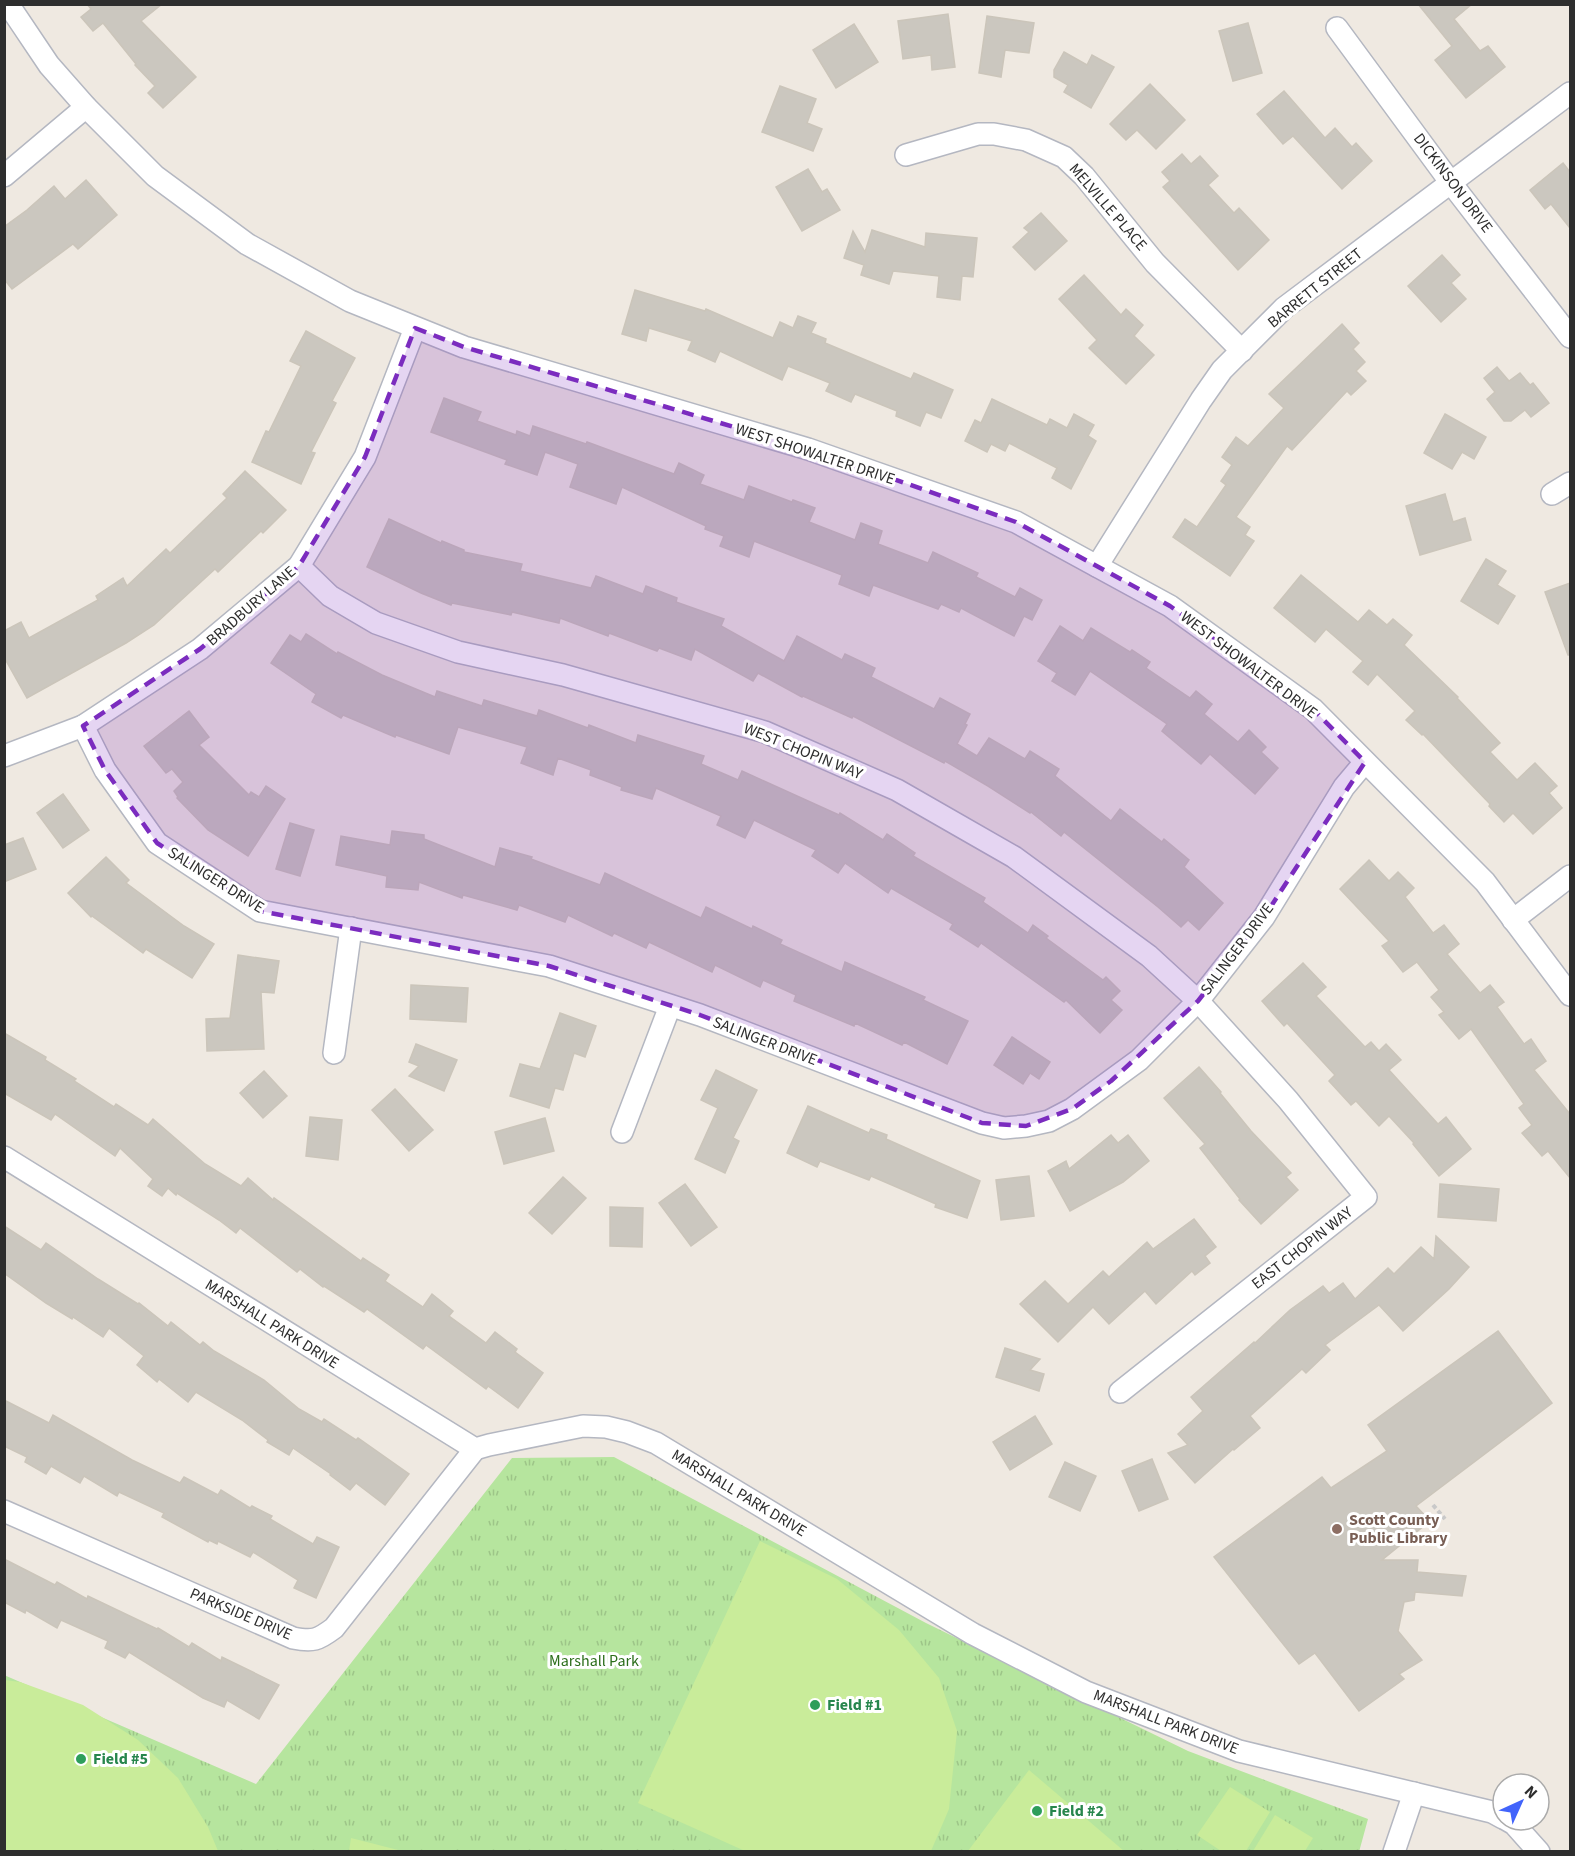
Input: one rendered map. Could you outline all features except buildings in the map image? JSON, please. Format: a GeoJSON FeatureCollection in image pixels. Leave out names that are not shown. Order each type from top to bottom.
{"type":"FeatureCollection","features":[{"type":"Feature","properties":{"kind":"street","name":"WEST SHOWALTER DRIVE"},"geometry":{"type":"LineString","coordinates":[[8,4],[49,65],[86,107],[155,176],[247,244],[350,301],[464,347],[808,449],[1016,522],[1170,606],[1313,709],[1485,882],[1570,995]]}},
{"type":"Feature","properties":{"kind":"street","name":"DICKINSON DRIVE"},"geometry":{"type":"LineString","coordinates":[[1337,28],[1451,183],[1570,337]]}},
{"type":"Feature","properties":{"kind":"street","name":"BARRETT STREET"},"geometry":{"type":"LineString","coordinates":[[1097,566],[1222,370],[1284,308],[1570,93]]}},
{"type":"Feature","properties":{"kind":"street"},"geometry":{"type":"LineString","coordinates":[[4,176],[86,107]]}},
{"type":"Feature","properties":{"kind":"street","name":"MELVILLE PLACE"},"geometry":{"type":"LineString","coordinates":[[906,155],[978,134],[994,134],[1026,140],[1064,157],[1084,176],[1155,263],[1242,351]]}},
{"type":"Feature","properties":{"kind":"street","name":"BRADBURY LANE"},"geometry":{"type":"LineString","coordinates":[[4,756],[83,726],[200,650],[299,566],[364,457],[415,328]]}},
{"type":"Feature","properties":{"kind":"street"},"geometry":{"type":"LineString","coordinates":[[1552,494],[1570,483]]}},
{"type":"Feature","properties":{"kind":"street","name":"WEST CHOPIN WAY"},"geometry":{"type":"LineString","coordinates":[[299,566],[330,596],[376,623],[458,652],[563,675],[765,732],[897,790],[1014,857],[1149,956],[1198,1001]]}},
{"type":"Feature","properties":{"kind":"street","name":"SALINGER DRIVE"},"geometry":{"type":"LineString","coordinates":[[83,726],[105,770],[157,843],[260,911],[549,966],[700,1015],[982,1123],[1004,1128],[1048,1121],[1072,1109],[1139,1060],[1198,1001],[1264,917],[1344,787],[1365,762]]}},
{"type":"Feature","properties":{"kind":"street"},"geometry":{"type":"LineString","coordinates":[[1513,920],[1570,876]]}},
{"type":"Feature","properties":{"kind":"street"},"geometry":{"type":"LineString","coordinates":[[334,1053],[351,927]]}},
{"type":"Feature","properties":{"kind":"street","name":"EAST CHOPIN WAY"},"geometry":{"type":"LineString","coordinates":[[1120,1392],[1366,1197],[1288,1100],[1198,1001]]}},
{"type":"Feature","properties":{"kind":"street"},"geometry":{"type":"LineString","coordinates":[[622,1132],[670,1006]]}},
{"type":"Feature","properties":{"kind":"street","name":"MARSHALL PARK DRIVE"},"geometry":{"type":"LineString","coordinates":[[4,1157],[475,1449],[489,1444],[584,1426],[606,1427],[627,1432],[656,1443],[974,1634],[1086,1692],[1239,1751],[1491,1812]]}},
{"type":"Feature","properties":{"kind":"street","name":"PARKSIDE DRIVE"},"geometry":{"type":"LineString","coordinates":[[4,1510],[293,1638],[309,1641],[323,1636],[334,1628],[475,1449]]}},
{"type":"Feature","properties":{"kind":"street"},"geometry":{"type":"LineString","coordinates":[[1394,1851],[1414,1793]]}},
{"type":"Feature","properties":{"kind":"street"},"geometry":{"type":"LineString","coordinates":[[1521,1832],[1539,1851]]}},
{"type":"Feature","properties":{"kind":"path"},"geometry":{"type":"LineString","coordinates":[[1433,1505],[1444,1520]]}},
{"type":"Feature","properties":{"kind":"highlighted area"},"geometry":{"type":"Polygon","coordinates":[[[415,328],[464,347],[808,449],[1016,522],[1170,606],[1313,709],[1365,762],[1264,917],[1198,1001],[1111,1081],[1072,1109],[1026,1126],[982,1123],[700,1015],[549,966],[260,911],[157,843],[105,770],[83,726],[200,649],[299,566],[365,457],[415,328]]]}},
{"type":"Feature","properties":{"kind":"green space","name":"Marshall Park"},"geometry":{"type":"Polygon","coordinates":[[[614,1457],[926,1623],[1188,1751],[1368,1819],[1359,1852],[5,1851],[4,1675],[256,1784],[512,1458],[614,1457]]]}},
{"type":"Feature","properties":{"kind":"green space","name":"Field #1"},"geometry":{"type":"Polygon","coordinates":[[[760,1541],[837,1579],[899,1630],[939,1678],[957,1731],[949,1809],[931,1851],[745,1851],[638,1803],[760,1541]]]}},
{"type":"Feature","properties":{"kind":"green space","name":"Field #5"},"geometry":{"type":"Polygon","coordinates":[[[5,1680],[20,1682],[83,1705],[138,1740],[178,1778],[208,1827],[218,1851],[5,1851],[5,1680]]]}},
{"type":"Feature","properties":{"kind":"green space","name":"Field #2"},"geometry":{"type":"Polygon","coordinates":[[[1029,1770],[1124,1851],[968,1851],[1029,1770]]]}},
{"type":"Feature","properties":{"kind":"green space"},"geometry":{"type":"Polygon","coordinates":[[[1230,1787],[1270,1812],[1246,1851],[1221,1851],[1197,1835],[1230,1787]]]}},
{"type":"Feature","properties":{"kind":"green space"},"geometry":{"type":"Polygon","coordinates":[[[1275,1815],[1313,1838],[1305,1851],[1253,1851],[1275,1815]]]}},
{"type":"Feature","properties":{"kind":"green space"},"geometry":{"type":"Polygon","coordinates":[[[351,1838],[402,1851],[349,1851],[351,1838]]]}},
{"type":"Feature","properties":{"kind":"place","name":"Scott County Public Library"},"geometry":{"type":"Point","coordinates":[1337,1529]}},
{"type":"Feature","properties":{"kind":"place","name":"Field #1"},"geometry":{"type":"Point","coordinates":[815,1705]}},
{"type":"Feature","properties":{"kind":"place","name":"Field #5"},"geometry":{"type":"Point","coordinates":[81,1759]}},
{"type":"Feature","properties":{"kind":"place","name":"Field #2"},"geometry":{"type":"Point","coordinates":[1037,1811]}}]}
